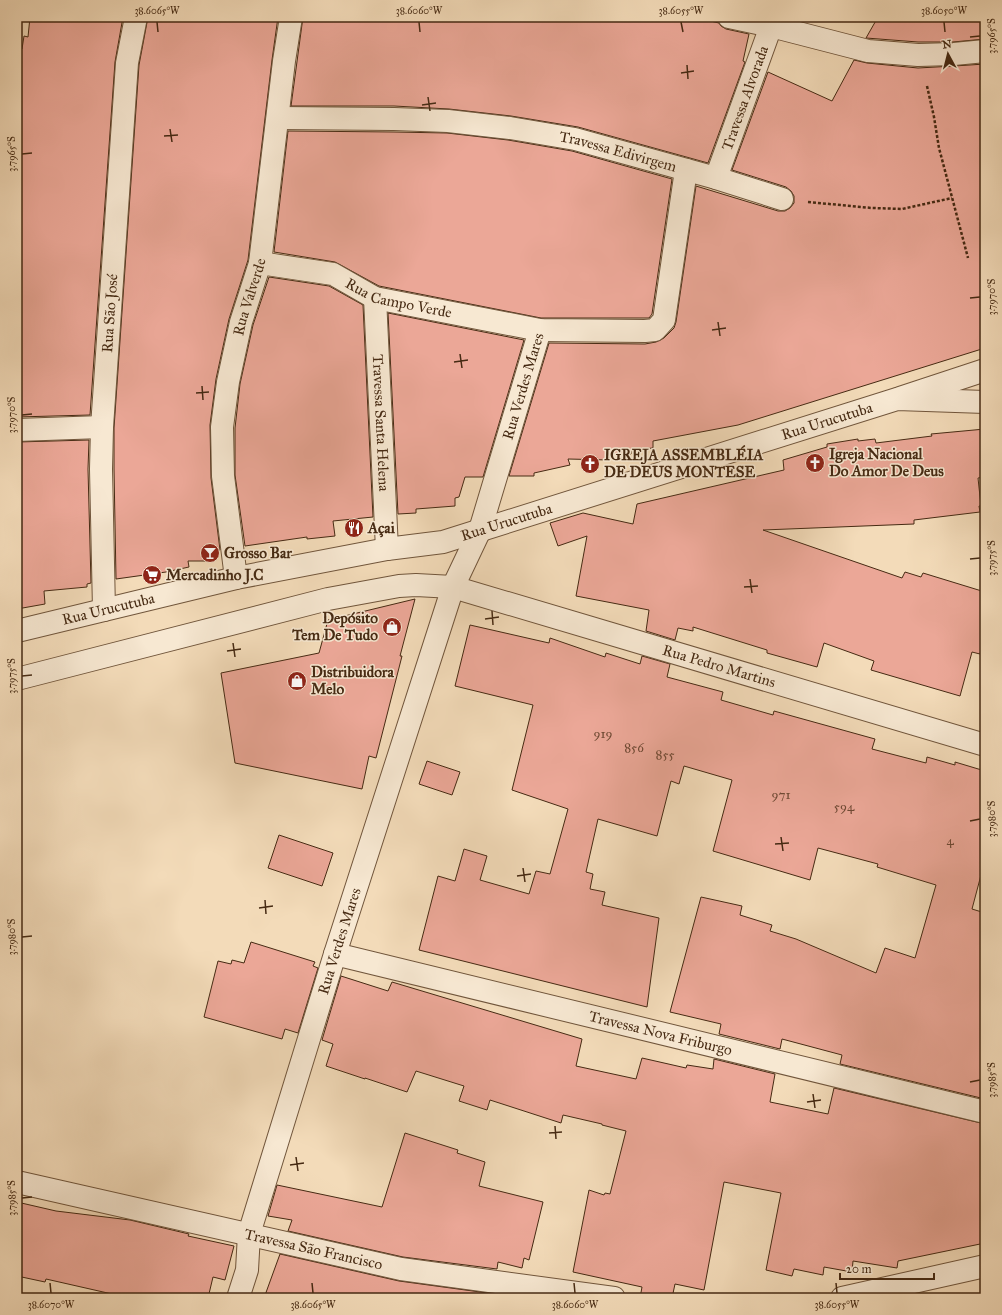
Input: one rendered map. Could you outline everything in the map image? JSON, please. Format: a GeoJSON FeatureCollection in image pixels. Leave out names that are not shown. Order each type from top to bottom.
{"type":"FeatureCollection","features":[{"type":"Feature","properties":{"kind":"street","name":"Rua São José"},"geometry":{"type":"LineString","coordinates":[[104,610],[101,469],[102,427],[127,63],[136,17]]}},
{"type":"Feature","properties":{"kind":"street","name":"Rua Valverde"},"geometry":{"type":"LineString","coordinates":[[236,578],[223,476],[222,427],[228,382],[242,322],[260,263],[284,60],[291,17]]}},
{"type":"Feature","properties":{"kind":"street"},"geometry":{"type":"LineString","coordinates":[[729,17],[771,22],[868,52],[918,55],[985,51]]}},
{"type":"Feature","properties":{"kind":"street","name":"Travessa Alvorada"},"geometry":{"type":"LineString","coordinates":[[716,178],[771,22]]}},
{"type":"Feature","properties":{"kind":"street","name":"Travessa Edivirgem"},"geometry":{"type":"LineString","coordinates":[[278,118],[394,118],[448,121],[510,128],[575,139],[716,178],[782,199]]}},
{"type":"Feature","properties":{"kind":"street","name":"Rua Verdes Mares"},"geometry":{"type":"LineString","coordinates":[[238,1298],[247,1270],[249,1234],[335,954],[453,587],[480,530],[540,330],[646,332],[655,330],[664,320],[686,170]]}},
{"type":"Feature","properties":{"kind":"street","name":"Rua Campo Verde"},"geometry":{"type":"LineString","coordinates":[[260,263],[333,274],[375,298],[540,330]]}},
{"type":"Feature","properties":{"kind":"street","name":"Travessa Santa Helena"},"geometry":{"type":"LineString","coordinates":[[375,298],[387,548]]}},
{"type":"Feature","properties":{"kind":"street","name":"Rua Urucutuba"},"geometry":{"type":"LineString","coordinates":[[17,631],[236,578],[387,548],[443,542],[985,370]]}},
{"type":"Feature","properties":{"kind":"street"},"geometry":{"type":"LineString","coordinates":[[897,399],[985,402]]}},
{"type":"Feature","properties":{"kind":"street"},"geometry":{"type":"LineString","coordinates":[[17,430],[102,427]]}},
{"type":"Feature","properties":{"kind":"street"},"geometry":{"type":"LineString","coordinates":[[17,679],[328,599],[399,586],[416,585],[453,587]]}},
{"type":"Feature","properties":{"kind":"street","name":"Rua Pedro Martins"},"geometry":{"type":"LineString","coordinates":[[453,587],[985,745]]}},
{"type":"Feature","properties":{"kind":"street","name":"Travessa Nova Friburgo"},"geometry":{"type":"LineString","coordinates":[[335,954],[985,1112]]}},
{"type":"Feature","properties":{"kind":"street","name":"Travessa São Francisco"},"geometry":{"type":"LineString","coordinates":[[17,1182],[401,1269],[614,1298]]}},
{"type":"Feature","properties":{"kind":"street"},"geometry":{"type":"LineString","coordinates":[[842,1298],[985,1266]]}},
{"type":"Feature","properties":{"kind":"path"},"geometry":{"type":"LineString","coordinates":[[927,86],[939,148],[968,258]]}},
{"type":"Feature","properties":{"kind":"path"},"geometry":{"type":"LineString","coordinates":[[782,199],[872,208],[902,209],[952,198]]}},
{"type":"Feature","properties":{"kind":"building"},"geometry":{"type":"Polygon","coordinates":[[[30,17],[123,17],[115,62],[90,415],[17,417],[17,48],[22,49],[24,36],[28,37],[30,17]]]}},
{"type":"Feature","properties":{"kind":"building"},"geometry":{"type":"Polygon","coordinates":[[[148,17],[278,17],[248,260],[229,319],[216,379],[210,425],[211,478],[220,550],[214,551],[214,561],[188,561],[189,567],[166,572],[116,579],[114,428],[139,65],[148,17]]]}},
{"type":"Feature","properties":{"kind":"building"},"geometry":{"type":"Polygon","coordinates":[[[303,17],[693,17],[719,23],[726,29],[749,34],[743,61],[745,62],[708,163],[578,127],[511,116],[449,109],[394,106],[291,106],[303,17]]]}},
{"type":"Feature","properties":{"kind":"building"},"geometry":{"type":"Polygon","coordinates":[[[878,17],[985,17],[985,39],[953,42],[918,42],[866,38],[878,17]]]}},
{"type":"Feature","properties":{"kind":"building"},"geometry":{"type":"Polygon","coordinates":[[[854,60],[867,63],[918,68],[985,64],[985,348],[738,425],[653,441],[653,448],[631,450],[631,454],[609,454],[609,460],[568,459],[570,465],[534,473],[534,476],[509,476],[549,343],[645,344],[656,342],[664,338],[674,328],[696,186],[778,211],[785,211],[794,203],[794,196],[786,187],[732,170],[768,72],[832,101],[854,60]]]}},
{"type":"Feature","properties":{"kind":"building"},"geometry":{"type":"Polygon","coordinates":[[[288,131],[447,133],[508,140],[572,151],[672,179],[652,314],[649,318],[541,318],[379,286],[335,262],[274,252],[288,131]]]}},
{"type":"Feature","properties":{"kind":"building"},"geometry":{"type":"Polygon","coordinates":[[[269,277],[329,286],[363,305],[373,517],[333,521],[335,536],[307,539],[307,537],[245,546],[235,475],[235,428],[240,384],[253,325],[269,277]]]}},
{"type":"Feature","properties":{"kind":"building"},"geometry":{"type":"Polygon","coordinates":[[[388,313],[524,340],[483,477],[465,477],[459,497],[455,498],[455,506],[416,509],[416,513],[398,514],[388,313]]]}},
{"type":"Feature","properties":{"kind":"building"},"geometry":{"type":"Polygon","coordinates":[[[985,429],[985,477],[978,478],[981,506],[979,506],[980,512],[914,520],[914,524],[763,530],[902,578],[905,572],[921,577],[923,573],[985,592],[985,635],[980,654],[972,652],[960,696],[871,670],[874,661],[824,643],[817,667],[767,653],[767,650],[693,627],[693,631],[678,628],[675,640],[646,631],[649,610],[576,596],[587,536],[558,546],[550,523],[583,513],[633,524],[637,504],[784,470],[783,460],[827,447],[827,444],[858,439],[858,441],[875,439],[876,443],[932,436],[931,434],[985,429]]]}},
{"type":"Feature","properties":{"kind":"building"},"geometry":{"type":"Polygon","coordinates":[[[89,440],[88,469],[91,583],[87,584],[87,587],[44,591],[45,604],[17,609],[17,442],[89,440]]]}},
{"type":"Feature","properties":{"kind":"building"},"geometry":{"type":"Polygon","coordinates":[[[415,599],[376,758],[369,756],[362,789],[235,763],[221,673],[319,653],[328,620],[415,599]]]}},
{"type":"Feature","properties":{"kind":"building"},"geometry":{"type":"Polygon","coordinates":[[[470,625],[549,643],[550,638],[605,657],[606,653],[640,664],[642,656],[670,664],[667,677],[723,692],[721,700],[773,715],[774,711],[875,739],[872,749],[926,763],[927,757],[955,765],[955,762],[985,771],[985,860],[972,909],[985,913],[985,1099],[840,1064],[842,1055],[782,1039],[780,1049],[719,1034],[721,1024],[670,1012],[701,897],[742,906],[740,915],[772,925],[770,931],[796,939],[876,973],[885,948],[915,958],[936,885],[877,867],[878,864],[818,848],[810,880],[713,851],[732,780],[684,766],[679,784],[671,781],[657,836],[598,819],[586,872],[593,874],[590,889],[605,892],[602,905],[659,918],[647,1007],[419,950],[438,876],[455,881],[464,849],[487,856],[480,880],[529,894],[536,871],[550,874],[568,809],[512,790],[533,705],[455,686],[470,625]]]}},
{"type":"Feature","properties":{"kind":"building"},"geometry":{"type":"Polygon","coordinates":[[[427,761],[460,772],[452,795],[419,784],[427,761]]]}},
{"type":"Feature","properties":{"kind":"building"},"geometry":{"type":"Polygon","coordinates":[[[279,835],[333,853],[322,886],[268,868],[279,835]]]}},
{"type":"Feature","properties":{"kind":"building"},"geometry":{"type":"Polygon","coordinates":[[[251,942],[315,962],[313,966],[318,968],[298,1033],[285,1029],[282,1039],[204,1017],[218,961],[231,964],[232,960],[244,963],[251,942]]]}},
{"type":"Feature","properties":{"kind":"building"},"geometry":{"type":"Polygon","coordinates":[[[341,976],[388,991],[392,982],[582,1039],[576,1066],[636,1079],[642,1058],[686,1068],[687,1065],[713,1069],[714,1059],[775,1074],[770,1102],[828,1114],[834,1088],[985,1124],[985,1243],[898,1261],[897,1268],[853,1261],[852,1272],[824,1267],[823,1275],[794,1269],[792,1276],[766,1270],[781,1193],[724,1182],[704,1290],[675,1284],[672,1298],[640,1298],[642,1287],[573,1272],[589,1190],[604,1195],[605,1193],[610,1194],[626,1131],[563,1115],[561,1123],[490,1100],[487,1110],[459,1101],[464,1086],[416,1071],[407,1092],[326,1066],[333,1044],[322,1040],[341,976]]]}},
{"type":"Feature","properties":{"kind":"building"},"geometry":{"type":"Polygon","coordinates":[[[405,1133],[458,1150],[457,1153],[485,1162],[479,1186],[543,1202],[529,1260],[524,1258],[522,1268],[498,1262],[497,1269],[403,1257],[288,1231],[292,1220],[268,1216],[277,1185],[382,1207],[405,1133]]]}},
{"type":"Feature","properties":{"kind":"building"},"geometry":{"type":"Polygon","coordinates":[[[17,1202],[56,1211],[130,1220],[189,1234],[188,1236],[234,1246],[225,1280],[213,1277],[208,1298],[111,1298],[112,1294],[46,1279],[45,1282],[17,1276],[17,1202]]]}},
{"type":"Feature","properties":{"kind":"building"},"geometry":{"type":"Polygon","coordinates":[[[280,1254],[399,1281],[495,1294],[495,1298],[264,1298],[280,1254]]]}},
{"type":"Feature","properties":{"kind":"place","name":"Igreja Nacional Do Amor De Deus"},"geometry":{"type":"Point","coordinates":[815,463]}},
{"type":"Feature","properties":{"kind":"place","name":"IGREJA ASSEMBLÉIA DE DEUS MONTESE"},"geometry":{"type":"Point","coordinates":[590,464]}},
{"type":"Feature","properties":{"kind":"place","name":"Açai"},"geometry":{"type":"Point","coordinates":[354,528]}},
{"type":"Feature","properties":{"kind":"place","name":"Grosso Bar"},"geometry":{"type":"Point","coordinates":[210,553]}},
{"type":"Feature","properties":{"kind":"place","name":"Mercadinho J.C"},"geometry":{"type":"Point","coordinates":[152,575]}},
{"type":"Feature","properties":{"kind":"place","name":"Depósito Tem De Tudo"},"geometry":{"type":"Point","coordinates":[392,627]}},
{"type":"Feature","properties":{"kind":"place","name":"Distribuidora Melo"},"geometry":{"type":"Point","coordinates":[297,681]}}]}
